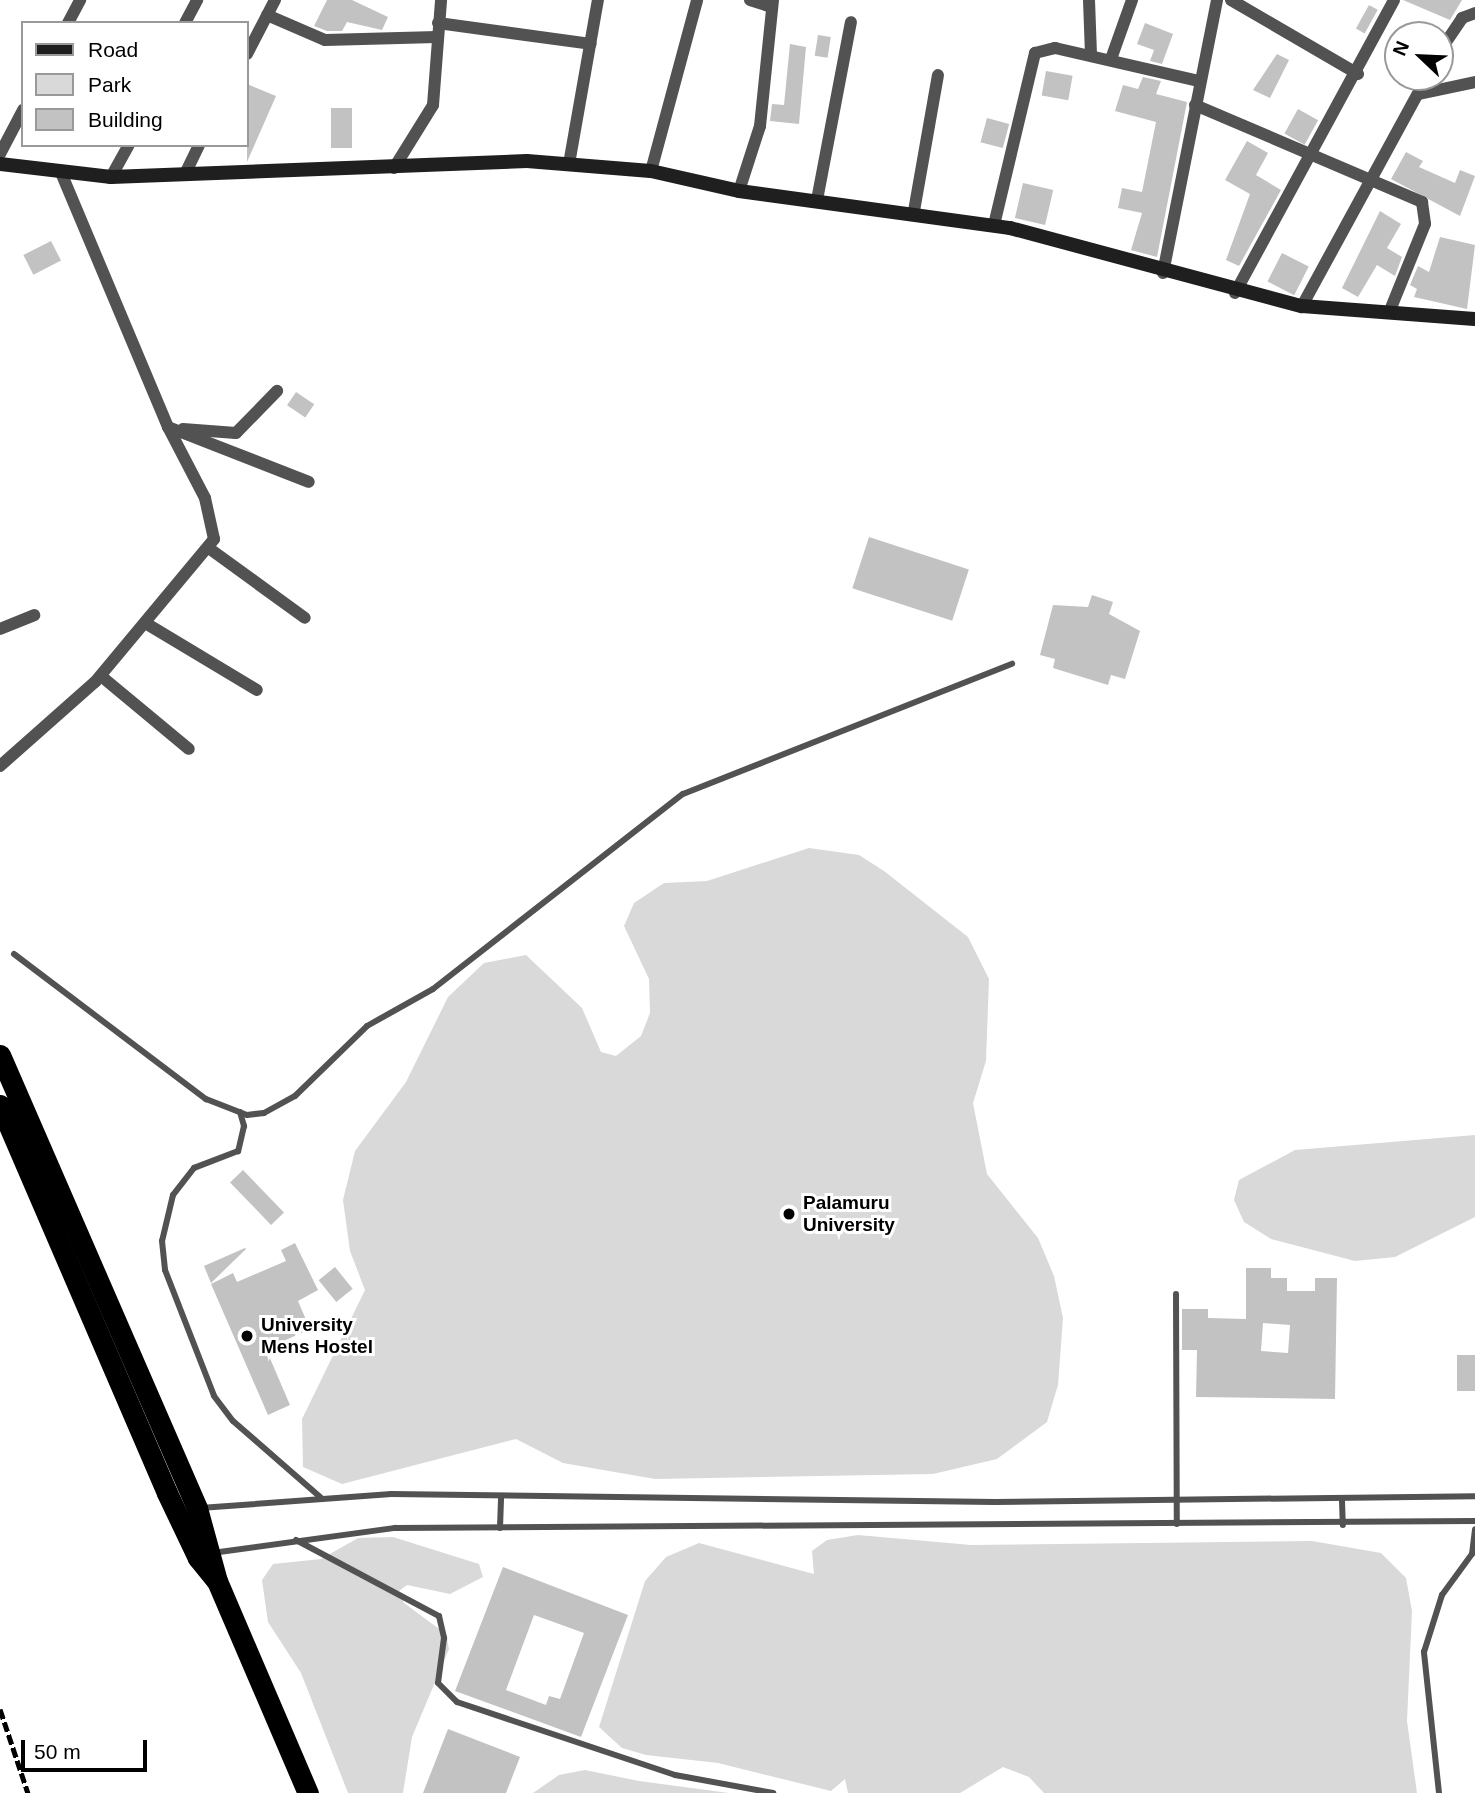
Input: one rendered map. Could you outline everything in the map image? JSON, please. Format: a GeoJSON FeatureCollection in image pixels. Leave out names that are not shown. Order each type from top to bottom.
{"type":"FeatureCollection","features":[{"type":"Feature","properties":{"kind":"highway"},"geometry":{"type":"LineString","coordinates":[[0,1055],[205,1555],[308,1793]]}},
{"type":"Feature","properties":{"kind":"highway"},"geometry":{"type":"LineString","coordinates":[[0,1105],[188,1513]]}},
{"type":"Feature","properties":{"kind":"street"},"geometry":{"type":"LineString","coordinates":[[69,21],[80,0]]}},
{"type":"Feature","properties":{"kind":"street"},"geometry":{"type":"LineString","coordinates":[[186,21],[197,0]]}},
{"type":"Feature","properties":{"kind":"street"},"geometry":{"type":"LineString","coordinates":[[248,52],[275,0]]}},
{"type":"Feature","properties":{"kind":"street"},"geometry":{"type":"LineString","coordinates":[[394,168],[433,105],[440,0]]}},
{"type":"Feature","properties":{"kind":"street"},"geometry":{"type":"LineString","coordinates":[[569,164],[598,0]]}},
{"type":"Feature","properties":{"kind":"street"},"geometry":{"type":"LineString","coordinates":[[651,171],[698,0]]}},
{"type":"Feature","properties":{"kind":"street"},"geometry":{"type":"LineString","coordinates":[[739,191],[760,126],[773,4],[750,0]]}},
{"type":"Feature","properties":{"kind":"street"},"geometry":{"type":"LineString","coordinates":[[1089,0],[1091,55]]}},
{"type":"Feature","properties":{"kind":"street"},"geometry":{"type":"LineString","coordinates":[[1111,59],[1132,0]]}},
{"type":"Feature","properties":{"kind":"street"},"geometry":{"type":"LineString","coordinates":[[1163,273],[1217,0]]}},
{"type":"Feature","properties":{"kind":"street"},"geometry":{"type":"LineString","coordinates":[[1231,0],[1358,74]]}},
{"type":"Feature","properties":{"kind":"street"},"geometry":{"type":"LineString","coordinates":[[1235,293],[1310,155],[1358,74],[1394,0]]}},
{"type":"Feature","properties":{"kind":"street"},"geometry":{"type":"LineString","coordinates":[[1454,30],[1462,18],[1475,13]]}},
{"type":"Feature","properties":{"kind":"street"},"geometry":{"type":"LineString","coordinates":[[267,15],[325,40],[437,37]]}},
{"type":"Feature","properties":{"kind":"street"},"geometry":{"type":"LineString","coordinates":[[817,200],[851,22]]}},
{"type":"Feature","properties":{"kind":"street"},"geometry":{"type":"LineString","coordinates":[[438,23],[591,44]]}},
{"type":"Feature","properties":{"kind":"street"},"geometry":{"type":"LineString","coordinates":[[994,225],[1035,53],[1055,48],[1199,81]]}},
{"type":"Feature","properties":{"kind":"street"},"geometry":{"type":"LineString","coordinates":[[915,211],[938,75]]}},
{"type":"Feature","properties":{"kind":"street"},"geometry":{"type":"LineString","coordinates":[[1419,94],[1475,82]]}},
{"type":"Feature","properties":{"kind":"street"},"geometry":{"type":"LineString","coordinates":[[1302,306],[1420,91]]}},
{"type":"Feature","properties":{"kind":"street"},"geometry":{"type":"LineString","coordinates":[[1195,105],[1413,197],[1426,209],[1390,310]]}},
{"type":"Feature","properties":{"kind":"street"},"geometry":{"type":"LineString","coordinates":[[0,154],[21,114]]}},
{"type":"Feature","properties":{"kind":"street"},"geometry":{"type":"LineString","coordinates":[[111,177],[128,147]]}},
{"type":"Feature","properties":{"kind":"street"},"geometry":{"type":"LineString","coordinates":[[185,174],[198,147]]}},
{"type":"Feature","properties":{"kind":"street"},"geometry":{"type":"LineString","coordinates":[[0,164],[111,177],[569,164],[651,171],[739,191],[915,211],[994,225],[1235,293],[1302,306],[1390,310],[1475,319]]}},
{"type":"Feature","properties":{"kind":"street"},"geometry":{"type":"LineString","coordinates":[[0,766],[101,676],[210,549],[215,525],[168,428],[61,173]]}},
{"type":"Feature","properties":{"kind":"street"},"geometry":{"type":"LineString","coordinates":[[168,428],[236,432],[277,391]]}},
{"type":"Feature","properties":{"kind":"street"},"geometry":{"type":"LineString","coordinates":[[168,428],[309,481]]}},
{"type":"Feature","properties":{"kind":"street"},"geometry":{"type":"LineString","coordinates":[[210,549],[305,618]]}},
{"type":"Feature","properties":{"kind":"street"},"geometry":{"type":"LineString","coordinates":[[0,629],[34,615]]}},
{"type":"Feature","properties":{"kind":"street"},"geometry":{"type":"LineString","coordinates":[[147,624],[257,690]]}},
{"type":"Feature","properties":{"kind":"street"},"geometry":{"type":"LineString","coordinates":[[101,676],[189,749]]}},
{"type":"Feature","properties":{"kind":"lane"},"geometry":{"type":"LineString","coordinates":[[14,954],[206,1099],[240,1112],[264,1113],[295,1096],[367,1026],[466,965],[683,794],[1013,664]]}},
{"type":"Feature","properties":{"kind":"lane"},"geometry":{"type":"LineString","coordinates":[[240,1112],[244,1126],[238,1151],[194,1168],[173,1195],[162,1241],[165,1270],[214,1396],[233,1421],[320,1497]]}},
{"type":"Feature","properties":{"kind":"lane"},"geometry":{"type":"LineString","coordinates":[[1175,1294],[1177,1524]]}},
{"type":"Feature","properties":{"kind":"lane"},"geometry":{"type":"LineString","coordinates":[[500,1528],[501,1496]]}},
{"type":"Feature","properties":{"kind":"lane"},"geometry":{"type":"LineString","coordinates":[[188,1513],[320,1497],[1342,1501],[1475,1496]]}},
{"type":"Feature","properties":{"kind":"lane"},"geometry":{"type":"LineString","coordinates":[[1342,1501],[1343,1525]]}},
{"type":"Feature","properties":{"kind":"lane"},"geometry":{"type":"LineString","coordinates":[[205,1555],[395,1528],[1343,1525],[1475,1521]]}},
{"type":"Feature","properties":{"kind":"lane"},"geometry":{"type":"LineString","coordinates":[[1439,1793],[1424,1652],[1442,1595],[1472,1554],[1475,1529]]}},
{"type":"Feature","properties":{"kind":"lane"},"geometry":{"type":"LineString","coordinates":[[296,1540],[439,1616],[444,1638],[438,1683],[457,1702],[675,1775],[773,1793]]}},
{"type":"Feature","properties":{"kind":"green space"},"geometry":{"type":"Polygon","coordinates":[[[809,848],[859,855],[884,871],[968,937],[989,979],[986,1061],[973,1103],[987,1174],[1038,1238],[1054,1276],[1063,1318],[1058,1385],[1047,1422],[997,1459],[933,1474],[655,1479],[563,1463],[516,1439],[342,1484],[303,1467],[302,1419],[365,1290],[350,1251],[343,1200],[355,1151],[406,1082],[448,997],[484,963],[526,955],[582,1008],[601,1052],[616,1056],[641,1036],[650,1013],[649,979],[624,926],[634,903],[664,883],[707,881],[809,848]]]}},
{"type":"Feature","properties":{"kind":"green space"},"geometry":{"type":"Polygon","coordinates":[[[1475,1135],[1475,1217],[1395,1257],[1355,1261],[1271,1239],[1244,1222],[1234,1200],[1239,1180],[1295,1150],[1475,1135]]]}},
{"type":"Feature","properties":{"kind":"green space"},"geometry":{"type":"Polygon","coordinates":[[[858,1535],[971,1545],[1312,1541],[1381,1553],[1406,1578],[1412,1611],[1407,1721],[1417,1793],[1044,1793],[1029,1777],[1003,1767],[960,1793],[848,1793],[845,1779],[831,1791],[718,1763],[646,1755],[622,1748],[599,1727],[645,1581],[666,1557],[699,1543],[814,1574],[812,1551],[827,1540],[858,1535]]]}},
{"type":"Feature","properties":{"kind":"green space"},"geometry":{"type":"Polygon","coordinates":[[[393,1537],[479,1564],[483,1577],[450,1594],[407,1585],[399,1591],[404,1603],[446,1634],[449,1649],[412,1737],[403,1793],[348,1793],[301,1673],[268,1622],[262,1580],[273,1564],[321,1559],[358,1538],[393,1537]]]}},
{"type":"Feature","properties":{"kind":"green space"},"geometry":{"type":"Polygon","coordinates":[[[585,1770],[639,1781],[729,1793],[533,1793],[559,1775],[585,1770]]]}},
{"type":"Feature","properties":{"kind":"building"},"geometry":{"type":"Polygon","coordinates":[[[327,0],[352,0],[388,17],[382,30],[347,22],[342,31],[327,31],[314,26],[327,0]]]}},
{"type":"Feature","properties":{"kind":"building"},"geometry":{"type":"Polygon","coordinates":[[[1403,0],[1462,0],[1450,20],[1403,0]]]}},
{"type":"Feature","properties":{"kind":"building"},"geometry":{"type":"Polygon","coordinates":[[[1369,5],[1378,10],[1365,33],[1356,29],[1369,5]]]}},
{"type":"Feature","properties":{"kind":"building"},"geometry":{"type":"Polygon","coordinates":[[[1145,23],[1173,34],[1162,64],[1150,61],[1154,50],[1137,44],[1145,23]]]}},
{"type":"Feature","properties":{"kind":"building"},"geometry":{"type":"Polygon","coordinates":[[[818,35],[831,37],[828,58],[815,56],[818,35]]]}},
{"type":"Feature","properties":{"kind":"building"},"geometry":{"type":"Polygon","coordinates":[[[790,44],[806,47],[799,124],[770,121],[772,104],[784,105],[790,44]]]}},
{"type":"Feature","properties":{"kind":"building"},"geometry":{"type":"Polygon","coordinates":[[[1277,54],[1289,60],[1270,98],[1253,90],[1277,54]]]}},
{"type":"Feature","properties":{"kind":"building"},"geometry":{"type":"Polygon","coordinates":[[[1046,71],[1073,76],[1068,100],[1042,96],[1046,71]]]}},
{"type":"Feature","properties":{"kind":"building"},"geometry":{"type":"Polygon","coordinates":[[[1143,77],[1161,81],[1156,94],[1187,102],[1157,257],[1131,250],[1142,213],[1118,208],[1122,188],[1142,192],[1156,122],[1115,111],[1123,85],[1138,89],[1143,77]]]}},
{"type":"Feature","properties":{"kind":"building"},"geometry":{"type":"Polygon","coordinates":[[[248,84],[276,96],[247,162],[248,147],[248,84]]]}},
{"type":"Feature","properties":{"kind":"building"},"geometry":{"type":"Polygon","coordinates":[[[331,108],[352,108],[352,148],[331,148],[331,108]]]}},
{"type":"Feature","properties":{"kind":"building"},"geometry":{"type":"Polygon","coordinates":[[[1298,109],[1318,120],[1305,145],[1284,133],[1298,109]]]}},
{"type":"Feature","properties":{"kind":"building"},"geometry":{"type":"Polygon","coordinates":[[[987,118],[1009,124],[1003,148],[981,142],[987,118]]]}},
{"type":"Feature","properties":{"kind":"building"},"geometry":{"type":"Polygon","coordinates":[[[1247,141],[1268,153],[1256,175],[1281,190],[1239,266],[1226,260],[1250,194],[1225,180],[1247,141]]]}},
{"type":"Feature","properties":{"kind":"building"},"geometry":{"type":"Polygon","coordinates":[[[1406,152],[1423,161],[1419,167],[1455,183],[1460,170],[1475,176],[1460,216],[1391,179],[1406,152]]]}},
{"type":"Feature","properties":{"kind":"building"},"geometry":{"type":"Polygon","coordinates":[[[1023,183],[1053,190],[1045,225],[1015,218],[1023,183]]]}},
{"type":"Feature","properties":{"kind":"building"},"geometry":{"type":"Polygon","coordinates":[[[1380,211],[1401,224],[1387,248],[1402,257],[1395,276],[1377,265],[1358,297],[1342,288],[1380,211]]]}},
{"type":"Feature","properties":{"kind":"building"},"geometry":{"type":"Polygon","coordinates":[[[1440,237],[1475,245],[1467,309],[1414,297],[1417,289],[1410,285],[1418,266],[1429,272],[1440,237]]]}},
{"type":"Feature","properties":{"kind":"building"},"geometry":{"type":"Polygon","coordinates":[[[51,241],[61,261],[33,275],[23,255],[51,241]]]}},
{"type":"Feature","properties":{"kind":"building"},"geometry":{"type":"Polygon","coordinates":[[[1282,253],[1309,267],[1294,295],[1267,282],[1282,253]]]}},
{"type":"Feature","properties":{"kind":"building"},"geometry":{"type":"Polygon","coordinates":[[[296,392],[314,404],[305,418],[287,405],[296,392]]]}},
{"type":"Feature","properties":{"kind":"building"},"geometry":{"type":"Polygon","coordinates":[[[869,537],[969,569],[952,621],[852,588],[869,537]]]}},
{"type":"Feature","properties":{"kind":"building"},"geometry":{"type":"Polygon","coordinates":[[[1092,595],[1113,602],[1109,614],[1140,631],[1125,679],[1111,675],[1108,685],[1053,668],[1055,659],[1040,655],[1053,605],[1088,607],[1092,595]]]}},
{"type":"Feature","properties":{"kind":"building"},"geometry":{"type":"Polygon","coordinates":[[[243,1170],[284,1212],[271,1225],[230,1183],[243,1170]]]}},
{"type":"Feature","properties":{"kind":"building","name":"University Mens Hostel"},"geometry":{"type":"Polygon","coordinates":[[[295,1243],[318,1290],[298,1301],[310,1329],[266,1349],[290,1405],[268,1415],[211,1284],[233,1273],[237,1282],[286,1261],[281,1250],[295,1243]]]}},
{"type":"Feature","properties":{"kind":"building"},"geometry":{"type":"Polygon","coordinates":[[[246,1249],[211,1283],[204,1266],[246,1249]]]}},
{"type":"Feature","properties":{"kind":"building"},"geometry":{"type":"Polygon","coordinates":[[[335,1267],[353,1289],[336,1302],[319,1280],[335,1267]]]}},
{"type":"Feature","properties":{"kind":"building"},"geometry":{"type":"Polygon","coordinates":[[[1246,1268],[1271,1268],[1271,1278],[1287,1278],[1287,1291],[1315,1291],[1315,1278],[1337,1278],[1335,1399],[1196,1397],[1197,1350],[1182,1350],[1182,1309],[1208,1309],[1208,1318],[1246,1319],[1246,1268]],[[1263,1323],[1261,1351],[1288,1353],[1290,1325],[1263,1323]]]}},
{"type":"Feature","properties":{"kind":"building"},"geometry":{"type":"Polygon","coordinates":[[[1457,1355],[1475,1355],[1475,1391],[1457,1391],[1457,1355]]]}},
{"type":"Feature","properties":{"kind":"building"},"geometry":{"type":"Polygon","coordinates":[[[503,1567],[628,1615],[581,1737],[455,1691],[503,1567]],[[534,1615],[506,1690],[546,1705],[549,1696],[560,1699],[584,1633],[534,1615]]]}},
{"type":"Feature","properties":{"kind":"building"},"geometry":{"type":"Polygon","coordinates":[[[448,1729],[520,1757],[506,1793],[423,1793],[448,1729]]]}},
{"type":"Feature","properties":{"kind":"railway"},"geometry":{"type":"LineString","coordinates":[[0,1709],[28,1793]]}},
{"type":"Feature","properties":{"kind":"place","name":"Palamuru University"},"geometry":{"type":"Point","coordinates":[789,1214]}},
{"type":"Feature","properties":{"kind":"place","name":"University Mens Hostel"},"geometry":{"type":"Point","coordinates":[247,1336]}}]}
